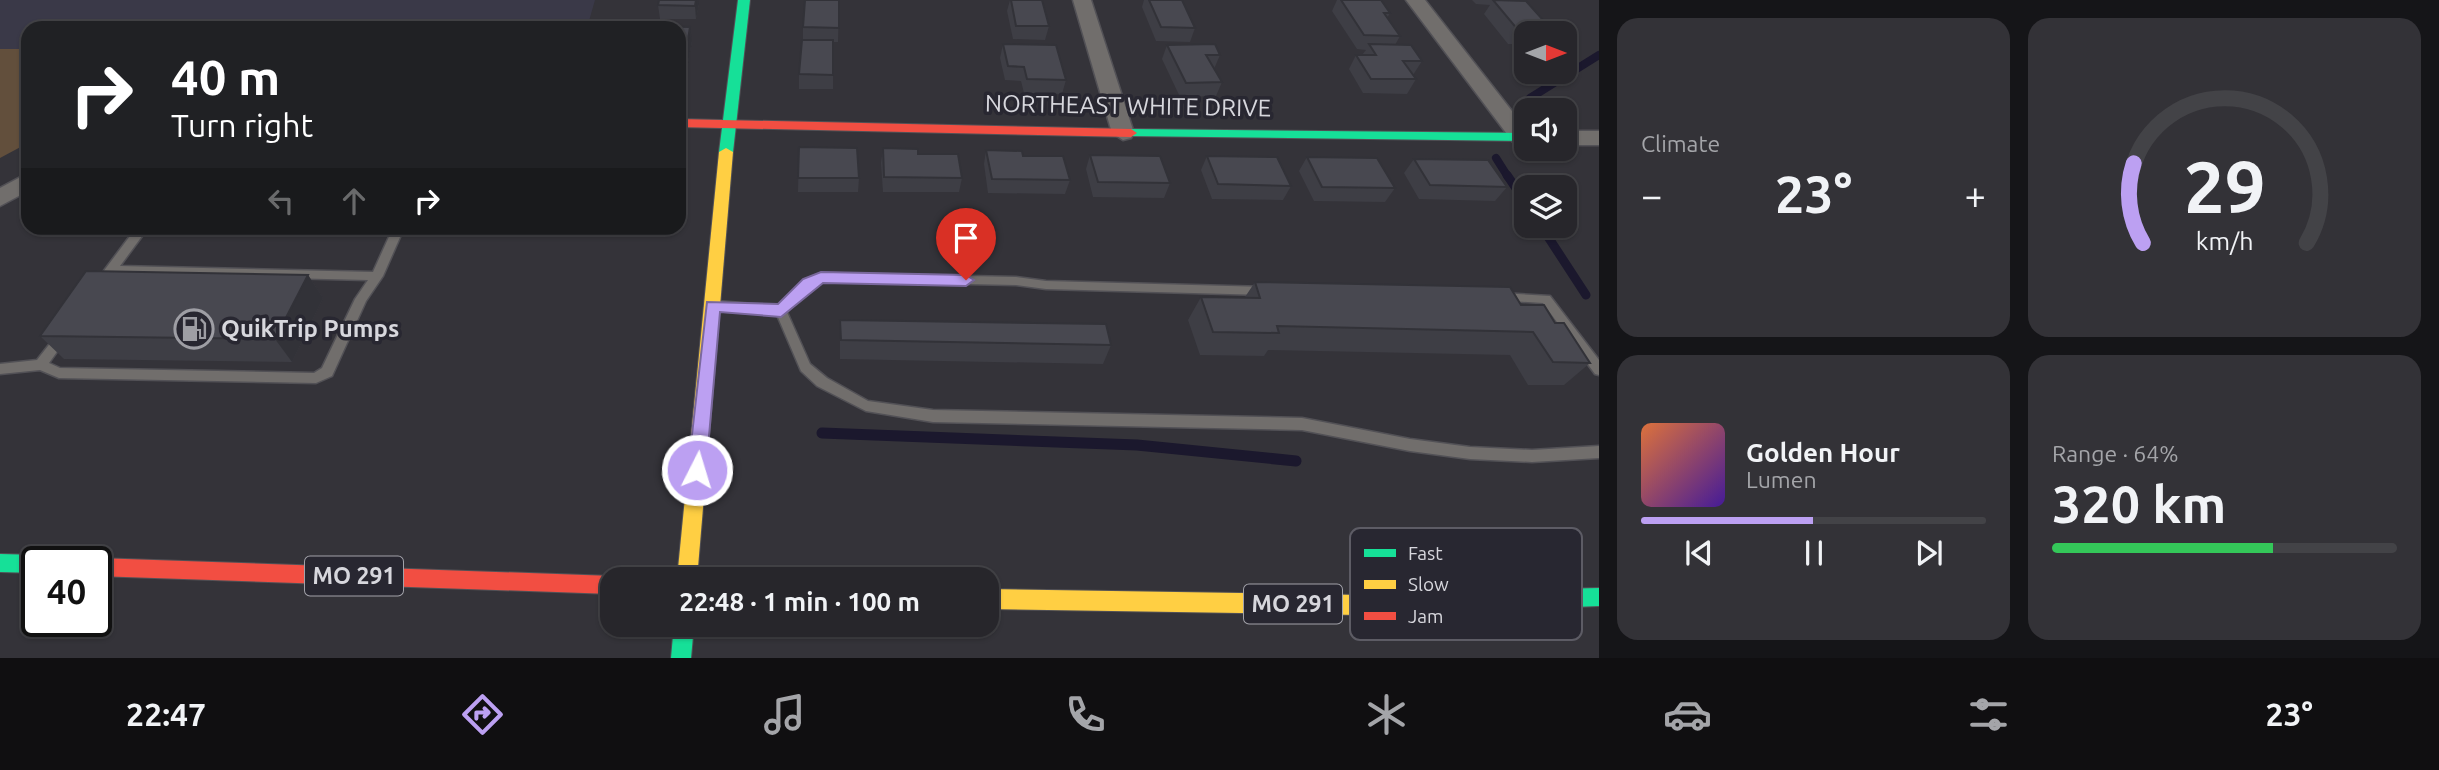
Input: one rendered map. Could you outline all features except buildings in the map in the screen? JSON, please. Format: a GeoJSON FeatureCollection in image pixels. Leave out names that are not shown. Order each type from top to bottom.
{"type":"FeatureCollection","features":[{"type":"Feature","properties":{"kind":"main road"},"geometry":{"type":"LineString","coordinates":[[688,567],[729,124],[744,0]]}},
{"type":"Feature","properties":{"kind":"main road","name":"NORTHEAST WHITE DRIVE"},"geometry":{"type":"LineString","coordinates":[[686,123],[1123,133],[1514,137]]}},
{"type":"Feature","properties":{"kind":"main road"},"geometry":{"type":"LineString","coordinates":[[0,563],[21,564]]}},
{"type":"Feature","properties":{"kind":"main road","name":"MO 291"},"geometry":{"type":"LineString","coordinates":[[112,568],[600,585]]}},
{"type":"Feature","properties":{"kind":"main road","name":"MO 291"},"geometry":{"type":"LineString","coordinates":[[999,599],[1350,605]]}},
{"type":"Feature","properties":{"kind":"main road"},"geometry":{"type":"LineString","coordinates":[[681,658],[683,637]]}},
{"type":"Feature","properties":{"kind":"street"},"geometry":{"type":"LineString","coordinates":[[1082,0],[1123,133]]}},
{"type":"Feature","properties":{"kind":"street"},"geometry":{"type":"LineString","coordinates":[[1415,0],[1514,126]]}},
{"type":"Feature","properties":{"kind":"street"},"geometry":{"type":"LineString","coordinates":[[1577,138],[1599,138]]}},
{"type":"Feature","properties":{"kind":"street"},"geometry":{"type":"LineString","coordinates":[[0,198],[21,185]]}},
{"type":"Feature","properties":{"kind":"lane"},"geometry":{"type":"LineString","coordinates":[[95,291],[137,235]]}},
{"type":"Feature","properties":{"kind":"lane"},"geometry":{"type":"LineString","coordinates":[[0,369],[41,365],[60,373],[316,378],[327,372],[362,299],[377,276],[395,235]]}},
{"type":"Feature","properties":{"kind":"lane"},"geometry":{"type":"LineString","coordinates":[[111,270],[377,276]]}},
{"type":"Feature","properties":{"kind":"lane"},"geometry":{"type":"LineString","coordinates":[[712,306],[781,311],[809,284],[821,277],[1016,281],[1046,285],[1280,292]]}},
{"type":"Feature","properties":{"kind":"lane"},"geometry":{"type":"LineString","coordinates":[[1487,297],[1546,299],[1599,370]]}},
{"type":"Feature","properties":{"kind":"lane"},"geometry":{"type":"LineString","coordinates":[[781,311],[804,367],[855,400],[880,410],[933,416],[1302,424],[1410,445],[1470,453],[1532,456],[1599,452]]}},
{"type":"Feature","properties":{"kind":"lane"},"geometry":{"type":"LineString","coordinates":[[41,365],[72,323]]}},
{"type":"Feature","properties":{"kind":"shaded area"},"geometry":{"type":"Polygon","coordinates":[[[0,0],[595,0],[589,21],[21,21],[21,49],[0,49],[0,0]]]}},
{"type":"Feature","properties":{"kind":"shaded area"},"geometry":{"type":"Polygon","coordinates":[[[0,49],[21,49],[21,147],[0,158],[0,49]]]}},
{"type":"Feature","properties":{"kind":"waterway"},"geometry":{"type":"LineString","coordinates":[[1530,98],[1599,55]]}},
{"type":"Feature","properties":{"kind":"waterway"},"geometry":{"type":"LineString","coordinates":[[1496,158],[1508,177]]}},
{"type":"Feature","properties":{"kind":"waterway"},"geometry":{"type":"LineString","coordinates":[[1507,175],[1514,185]]}},
{"type":"Feature","properties":{"kind":"waterway"},"geometry":{"type":"LineString","coordinates":[[1549,238],[1586,295]]}},
{"type":"Feature","properties":{"kind":"waterway"},"geometry":{"type":"LineString","coordinates":[[822,433],[1137,445],[1296,461]]}},
{"type":"Feature","properties":{"kind":"traffic: fast"},"geometry":{"type":"LineString","coordinates":[[726,152],[744,0]]}},
{"type":"Feature","properties":{"kind":"traffic: fast"},"geometry":{"type":"LineString","coordinates":[[1131,133],[1514,137]]}},
{"type":"Feature","properties":{"kind":"traffic: fast"},"geometry":{"type":"LineString","coordinates":[[0,563],[21,564]]}},
{"type":"Feature","properties":{"kind":"traffic: fast"},"geometry":{"type":"LineString","coordinates":[[1582,598],[1599,597]]}},
{"type":"Feature","properties":{"kind":"traffic: fast"},"geometry":{"type":"LineString","coordinates":[[681,658],[683,637]]}},
{"type":"Feature","properties":{"kind":"traffic: slow"},"geometry":{"type":"LineString","coordinates":[[688,567],[726,152]]}},
{"type":"Feature","properties":{"kind":"traffic: slow"},"geometry":{"type":"LineString","coordinates":[[999,599],[1350,605]]}},
{"type":"Feature","properties":{"kind":"traffic: jam"},"geometry":{"type":"LineString","coordinates":[[686,123],[1131,133]]}},
{"type":"Feature","properties":{"kind":"traffic: jam"},"geometry":{"type":"LineString","coordinates":[[112,568],[600,585]]}},
{"type":"Feature","properties":{"kind":"place","name":"QuikTrip Pumps"},"geometry":{"type":"Point","coordinates":[194,329]}},
{"type":"Feature","properties":{"kind":"route"},"geometry":{"type":"LineString","coordinates":[[697,470],[712,306],[781,311],[809,284],[821,277],[966,280]]}}]}
